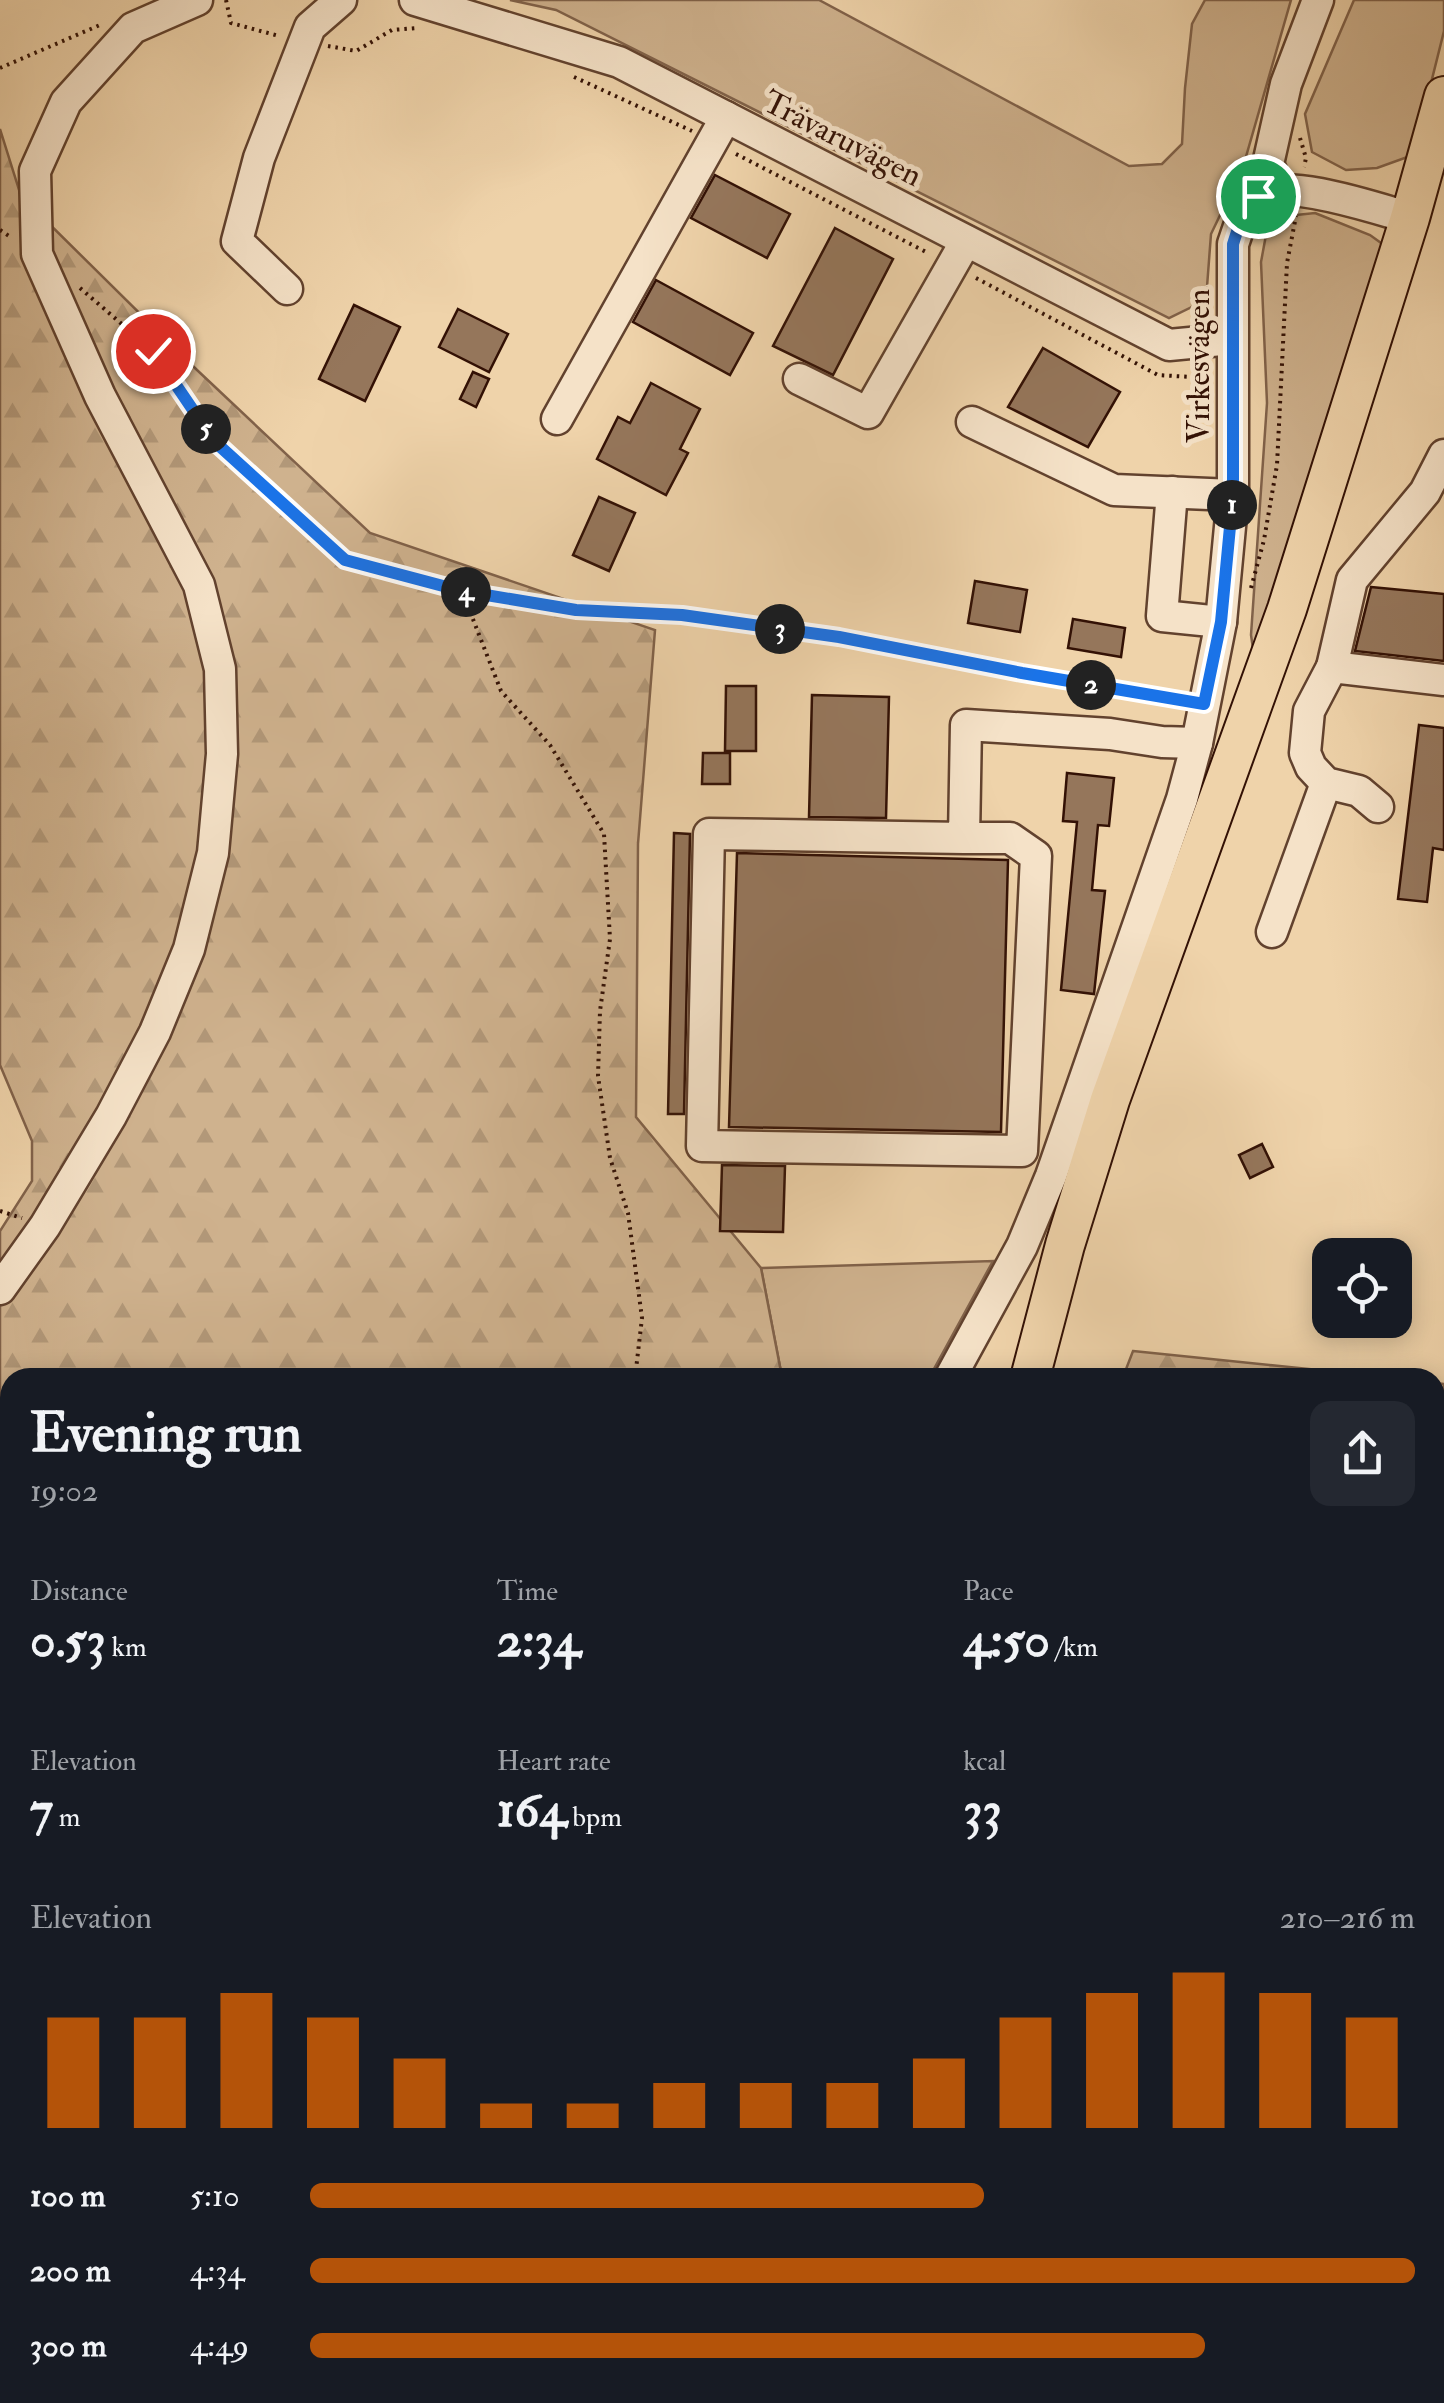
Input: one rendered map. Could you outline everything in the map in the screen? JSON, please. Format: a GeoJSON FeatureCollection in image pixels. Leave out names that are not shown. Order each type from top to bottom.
{"type":"FeatureCollection","features":[{"type":"Feature","properties":{"kind":"main road"},"geometry":{"type":"LineString","coordinates":[[1033,1368],[1065,1245],[1110,1100],[1288,610],[1444,96]]}},
{"type":"Feature","properties":{"kind":"street"},"geometry":{"type":"LineString","coordinates":[[0,1289],[45,1226],[111,1116],[154,1032],[189,948],[213,852],[222,754],[220,669],[198,585],[100,396],[37,254],[35,171],[66,102],[133,28],[197,0]]}},
{"type":"Feature","properties":{"kind":"street"},"geometry":{"type":"LineString","coordinates":[[288,289],[237,241],[258,158],[310,27],[341,0]]}},
{"type":"Feature","properties":{"kind":"street","name":"Trävaruvägen"},"geometry":{"type":"LineString","coordinates":[[415,0],[619,62],[1170,345],[1232,339]]}},
{"type":"Feature","properties":{"kind":"street"},"geometry":{"type":"LineString","coordinates":[[1318,0],[1286,84],[1268,164],[1290,189],[1410,218]]}},
{"type":"Feature","properties":{"kind":"street"},"geometry":{"type":"LineString","coordinates":[[558,419],[726,117]]}},
{"type":"Feature","properties":{"kind":"street","name":"Virkesvägen"},"geometry":{"type":"LineString","coordinates":[[955,1368],[1022,1246],[1051,1176],[1182,799],[1221,622],[1233,495],[1233,244],[1243,213],[1258,196],[1290,189]]}},
{"type":"Feature","properties":{"kind":"street"},"geometry":{"type":"LineString","coordinates":[[799,379],[868,412],[966,240]]}},
{"type":"Feature","properties":{"kind":"street"},"geometry":{"type":"LineString","coordinates":[[972,422],[1114,490],[1233,495]]}},
{"type":"Feature","properties":{"kind":"street"},"geometry":{"type":"LineString","coordinates":[[1378,807],[1359,791],[1326,782],[1311,767],[1306,752],[1309,710],[1332,667],[1352,580],[1426,492],[1444,455]]}},
{"type":"Feature","properties":{"kind":"street"},"geometry":{"type":"LineString","coordinates":[[1172,492],[1162,616],[1221,622]]}},
{"type":"Feature","properties":{"kind":"street"},"geometry":{"type":"LineString","coordinates":[[1332,667],[1444,680]]}},
{"type":"Feature","properties":{"kind":"street"},"geometry":{"type":"LineString","coordinates":[[964,838],[966,725],[1196,743]]}},
{"type":"Feature","properties":{"kind":"street"},"geometry":{"type":"LineString","coordinates":[[1272,932],[1326,782]]}},
{"type":"Feature","properties":{"kind":"street"},"geometry":{"type":"LineString","coordinates":[[709,834],[964,838],[1010,838],[1036,856],[1022,1151],[702,1146],[709,834]]}},
{"type":"Feature","properties":{"kind":"path"},"geometry":{"type":"LineString","coordinates":[[0,68],[108,21]]}},
{"type":"Feature","properties":{"kind":"path"},"geometry":{"type":"LineString","coordinates":[[1249,597],[1278,465],[1290,189],[1306,158],[1296,123]]}},
{"type":"Feature","properties":{"kind":"path"},"geometry":{"type":"LineString","coordinates":[[76,285],[153,351],[214,441],[345,560],[462,591],[576,610],[682,615],[839,637],[1204,704]]}},
{"type":"Feature","properties":{"kind":"path"},"geometry":{"type":"LineString","coordinates":[[462,591],[501,691],[550,745],[604,834],[610,938],[600,1011],[598,1076],[610,1158],[628,1213],[642,1318],[635,1368]]}},
{"type":"Feature","properties":{"kind":"green space"},"geometry":{"type":"Polygon","coordinates":[[[510,0],[819,0],[1129,166],[1162,164],[1182,144],[1192,24],[1205,0],[1291,0],[1243,167],[1211,234],[1206,300],[1169,318],[556,10],[510,0]]]}},
{"type":"Feature","properties":{"kind":"green space"},"geometry":{"type":"Polygon","coordinates":[[[1354,0],[1444,0],[1444,31],[1413,155],[1377,168],[1346,170],[1312,152],[1305,114],[1354,0]]]}},
{"type":"Feature","properties":{"kind":"green space"},"geometry":{"type":"Polygon","coordinates":[[[0,129],[21,196],[370,533],[655,630],[638,844],[636,1117],[761,1268],[780,1368],[0,1368],[0,1231],[32,1181],[32,1141],[0,1065],[0,129]]]}},
{"type":"Feature","properties":{"kind":"green space"},"geometry":{"type":"Polygon","coordinates":[[[1315,213],[1370,235],[1381,243],[1383,261],[1256,670],[1251,635],[1267,403],[1261,262],[1266,235],[1280,222],[1287,216],[1315,213]]]}},
{"type":"Feature","properties":{"kind":"green space"},"geometry":{"type":"Polygon","coordinates":[[[993,1261],[934,1368],[780,1368],[761,1268],[993,1261]]]}},
{"type":"Feature","properties":{"kind":"green space"},"geometry":{"type":"Polygon","coordinates":[[[1133,1351],[1298,1368],[1126,1368],[1133,1351]]]}},
{"type":"Feature","properties":{"kind":"building"},"geometry":{"type":"Polygon","coordinates":[[[715,175],[790,214],[767,258],[691,218],[715,175]]]}},
{"type":"Feature","properties":{"kind":"building"},"geometry":{"type":"Polygon","coordinates":[[[835,228],[893,259],[833,375],[773,346],[835,228]]]}},
{"type":"Feature","properties":{"kind":"building"},"geometry":{"type":"Polygon","coordinates":[[[656,280],[753,333],[730,375],[633,322],[656,280]]]}},
{"type":"Feature","properties":{"kind":"building"},"geometry":{"type":"Polygon","coordinates":[[[354,305],[400,327],[365,401],[319,379],[354,305]]]}},
{"type":"Feature","properties":{"kind":"building"},"geometry":{"type":"Polygon","coordinates":[[[458,309],[508,334],[489,372],[439,347],[458,309]]]}},
{"type":"Feature","properties":{"kind":"building"},"geometry":{"type":"Polygon","coordinates":[[[1043,348],[1120,392],[1088,447],[1008,407],[1043,348]]]}},
{"type":"Feature","properties":{"kind":"building"},"geometry":{"type":"Polygon","coordinates":[[[473,372],[489,379],[476,407],[460,399],[473,372]]]}},
{"type":"Feature","properties":{"kind":"building"},"geometry":{"type":"Polygon","coordinates":[[[651,383],[700,409],[680,449],[688,453],[666,495],[597,459],[618,417],[630,423],[651,383]]]}},
{"type":"Feature","properties":{"kind":"building"},"geometry":{"type":"Polygon","coordinates":[[[599,497],[635,513],[609,571],[573,555],[599,497]]]}},
{"type":"Feature","properties":{"kind":"building"},"geometry":{"type":"Polygon","coordinates":[[[975,581],[1027,590],[1020,632],[968,623],[975,581]]]}},
{"type":"Feature","properties":{"kind":"building"},"geometry":{"type":"Polygon","coordinates":[[[1371,587],[1444,594],[1444,661],[1355,651],[1371,587]]]}},
{"type":"Feature","properties":{"kind":"building"},"geometry":{"type":"Polygon","coordinates":[[[1073,619],[1125,628],[1121,657],[1068,648],[1073,619]]]}},
{"type":"Feature","properties":{"kind":"building"},"geometry":{"type":"Polygon","coordinates":[[[726,686],[756,686],[756,751],[725,751],[726,686]]]}},
{"type":"Feature","properties":{"kind":"building"},"geometry":{"type":"Polygon","coordinates":[[[812,695],[889,697],[886,818],[809,817],[812,695]]]}},
{"type":"Feature","properties":{"kind":"building"},"geometry":{"type":"Polygon","coordinates":[[[1419,725],[1444,728],[1444,850],[1433,848],[1427,902],[1398,899],[1419,725]]]}},
{"type":"Feature","properties":{"kind":"building"},"geometry":{"type":"Polygon","coordinates":[[[703,753],[730,753],[730,784],[702,784],[703,753]]]}},
{"type":"Feature","properties":{"kind":"building"},"geometry":{"type":"Polygon","coordinates":[[[1067,773],[1114,778],[1109,826],[1098,825],[1092,890],[1105,891],[1094,994],[1061,990],[1077,822],[1063,821],[1067,773]]]}},
{"type":"Feature","properties":{"kind":"building"},"geometry":{"type":"Polygon","coordinates":[[[674,833],[690,834],[684,1114],[668,1114],[674,833]]]}},
{"type":"Feature","properties":{"kind":"building"},"geometry":{"type":"Polygon","coordinates":[[[737,853],[1008,860],[1001,1132],[729,1127],[737,853]]]}},
{"type":"Feature","properties":{"kind":"building"},"geometry":{"type":"Polygon","coordinates":[[[1262,1144],[1273,1167],[1250,1178],[1239,1155],[1262,1144]]]}},
{"type":"Feature","properties":{"kind":"building"},"geometry":{"type":"Polygon","coordinates":[[[722,1165],[785,1166],[783,1232],[720,1231],[722,1165]]]}},
{"type":"Feature","properties":{"kind":"route"},"geometry":{"type":"LineString","coordinates":[[153,351],[214,441],[345,560],[462,591],[576,610],[682,615],[839,637],[1204,704],[1221,622],[1233,495],[1233,244],[1243,213],[1258,196]]}}]}
